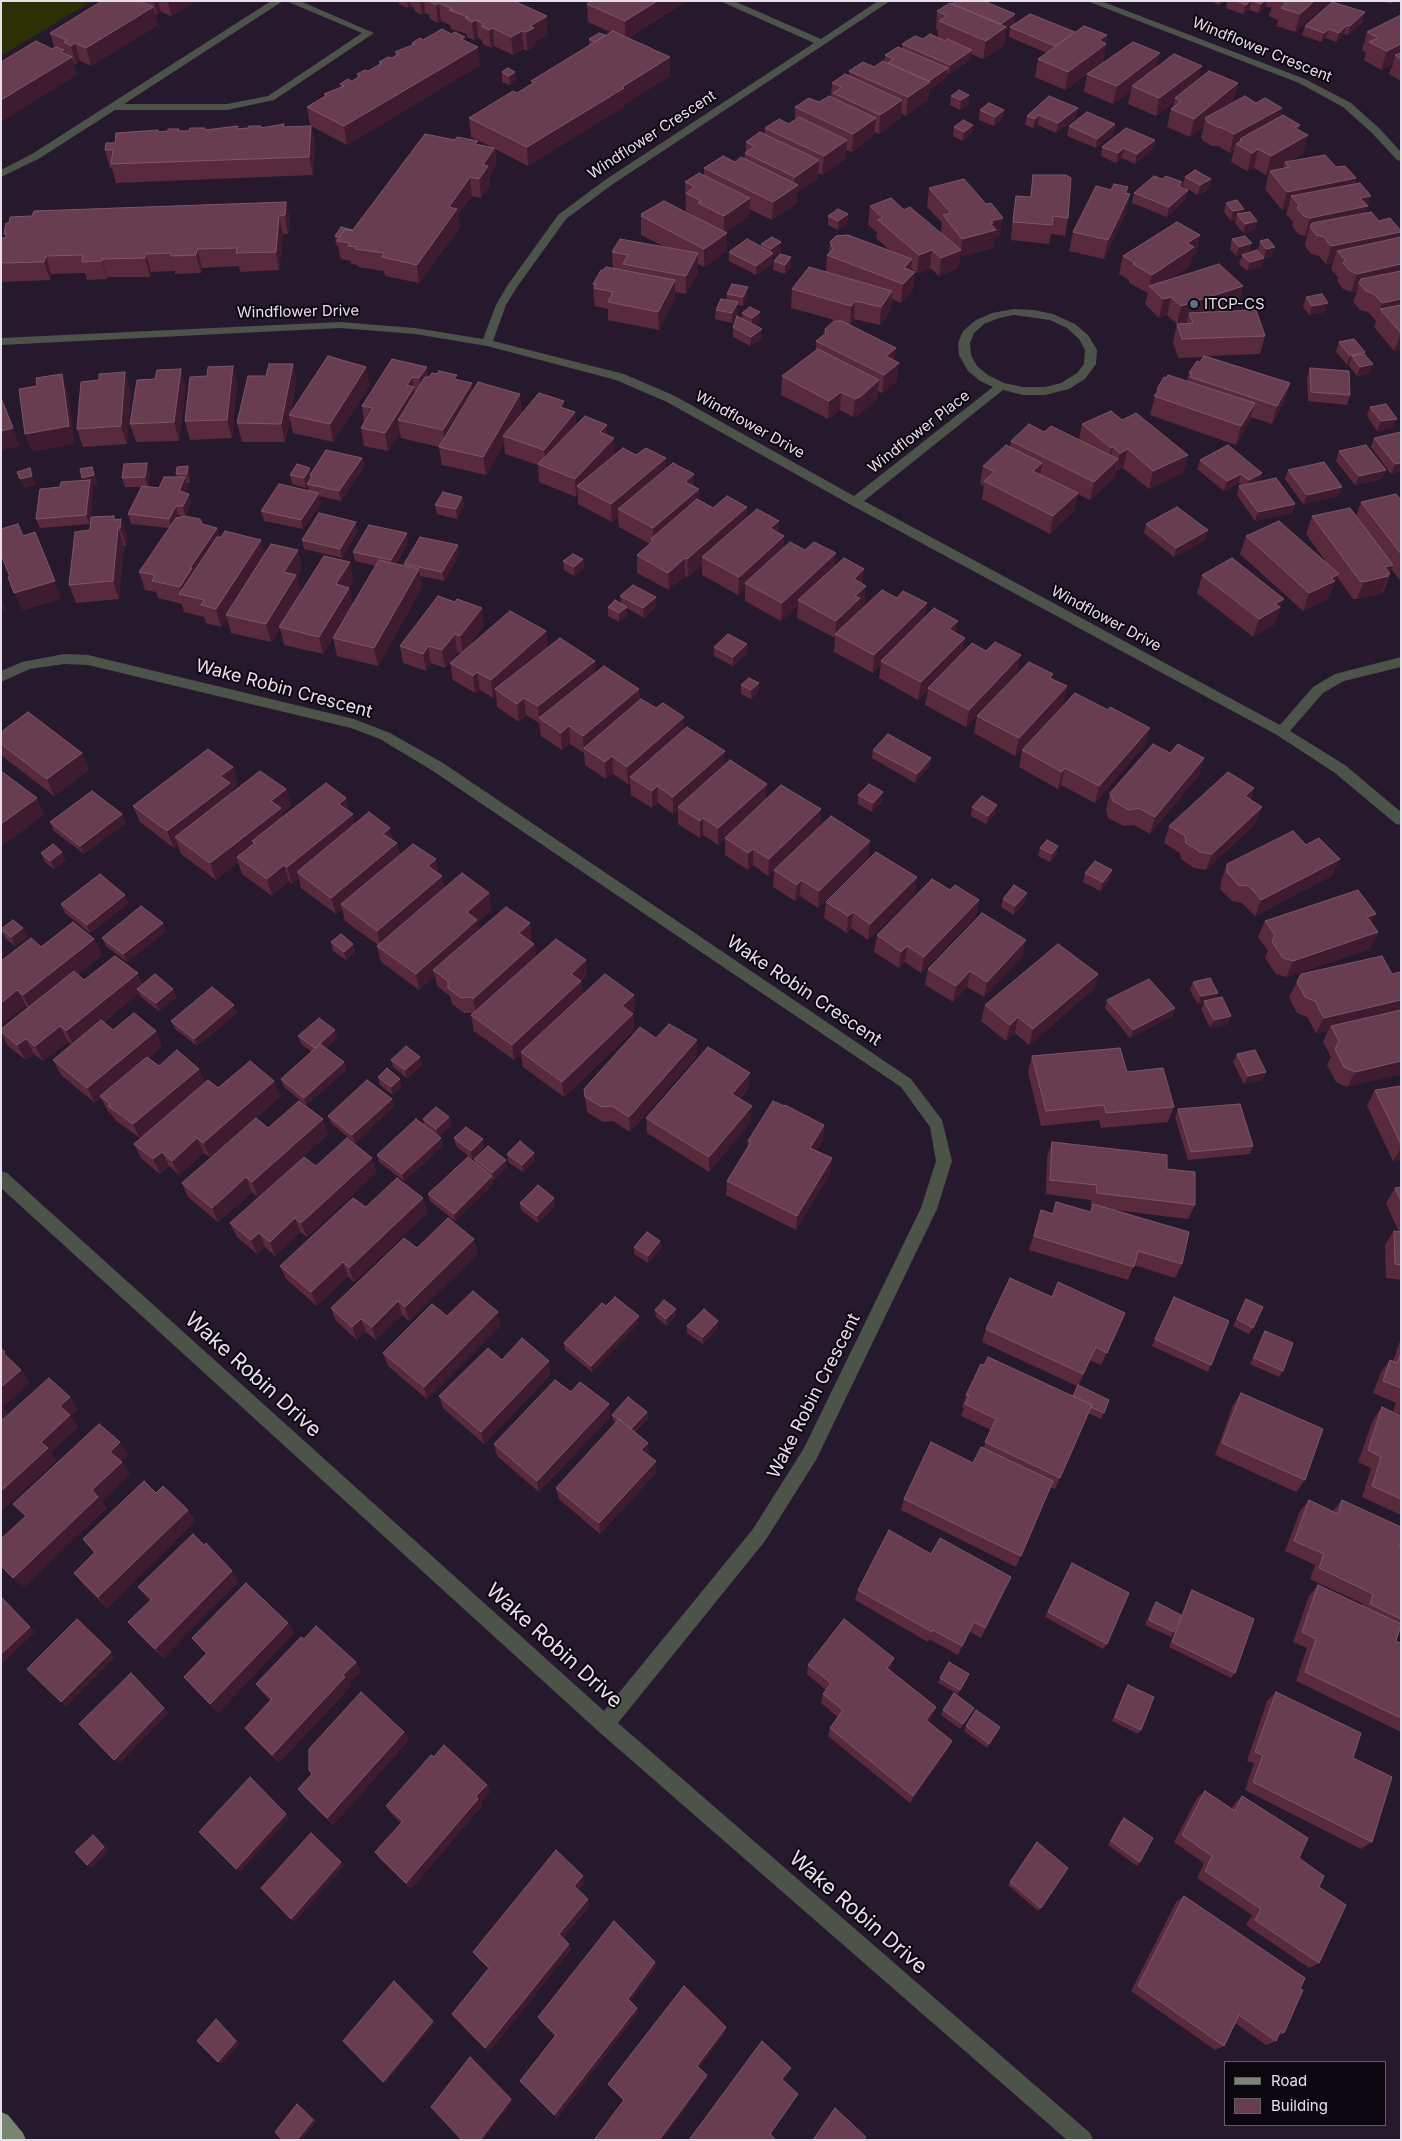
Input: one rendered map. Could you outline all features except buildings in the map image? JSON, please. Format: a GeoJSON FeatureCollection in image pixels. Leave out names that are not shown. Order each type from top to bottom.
{"type":"FeatureCollection","features":[{"type":"Feature","properties":{"kind":"main road"},"geometry":{"type":"LineString","coordinates":[[1,2122],[16,2140]]}},
{"type":"Feature","properties":{"kind":"street"},"geometry":{"type":"LineString","coordinates":[[1,174],[36,156],[278,1]]}},
{"type":"Feature","properties":{"kind":"street"},"geometry":{"type":"LineString","coordinates":[[112,106],[227,107],[271,98],[370,33],[291,1]]}},
{"type":"Feature","properties":{"kind":"street"},"geometry":{"type":"LineString","coordinates":[[725,1],[822,43]]}},
{"type":"Feature","properties":{"kind":"street","name":"Windflower Crescent"},"geometry":{"type":"LineString","coordinates":[[487,342],[508,292],[562,216],[609,182],[885,1]]}},
{"type":"Feature","properties":{"kind":"street","name":"Windflower Crescent"},"geometry":{"type":"LineString","coordinates":[[1092,1],[1310,85],[1347,105],[1376,131],[1401,158]]}},
{"type":"Feature","properties":{"kind":"street","name":"Windflower Place"},"geometry":{"type":"LineString","coordinates":[[855,502],[1001,386],[1030,391],[1045,391],[1065,386],[1081,376],[1090,364],[1091,350],[1084,337],[1071,326],[1053,317],[1034,313],[1014,312],[996,315],[980,322],[969,332],[964,343],[965,355],[972,368],[984,378],[1001,386]]}},
{"type":"Feature","properties":{"kind":"street","name":"Windflower Drive"},"geometry":{"type":"LineString","coordinates":[[1,342],[340,325],[414,331],[487,342],[620,377],[671,400],[855,502],[1282,732],[1340,769],[1401,820]]}},
{"type":"Feature","properties":{"kind":"street","name":"Wake Robin Crescent"},"geometry":{"type":"LineString","coordinates":[[1,677],[27,665],[64,659],[88,660],[354,724],[385,736],[438,767],[906,1083],[937,1125],[944,1161],[930,1209],[810,1454],[759,1535],[605,1724]]}},
{"type":"Feature","properties":{"kind":"street"},"geometry":{"type":"LineString","coordinates":[[1282,732],[1318,690],[1340,677],[1401,662]]}},
{"type":"Feature","properties":{"kind":"street","name":"Wake Robin Drive"},"geometry":{"type":"LineString","coordinates":[[1,1178],[605,1724],[1083,2140]]}},
{"type":"Feature","properties":{"kind":"green space"},"geometry":{"type":"Polygon","coordinates":[[[1,1],[92,1],[1,56],[1,1]]]}},
{"type":"Feature","properties":{"kind":"place","name":"ITCP-CS"},"geometry":{"type":"Point","coordinates":[1194,304]}}]}
